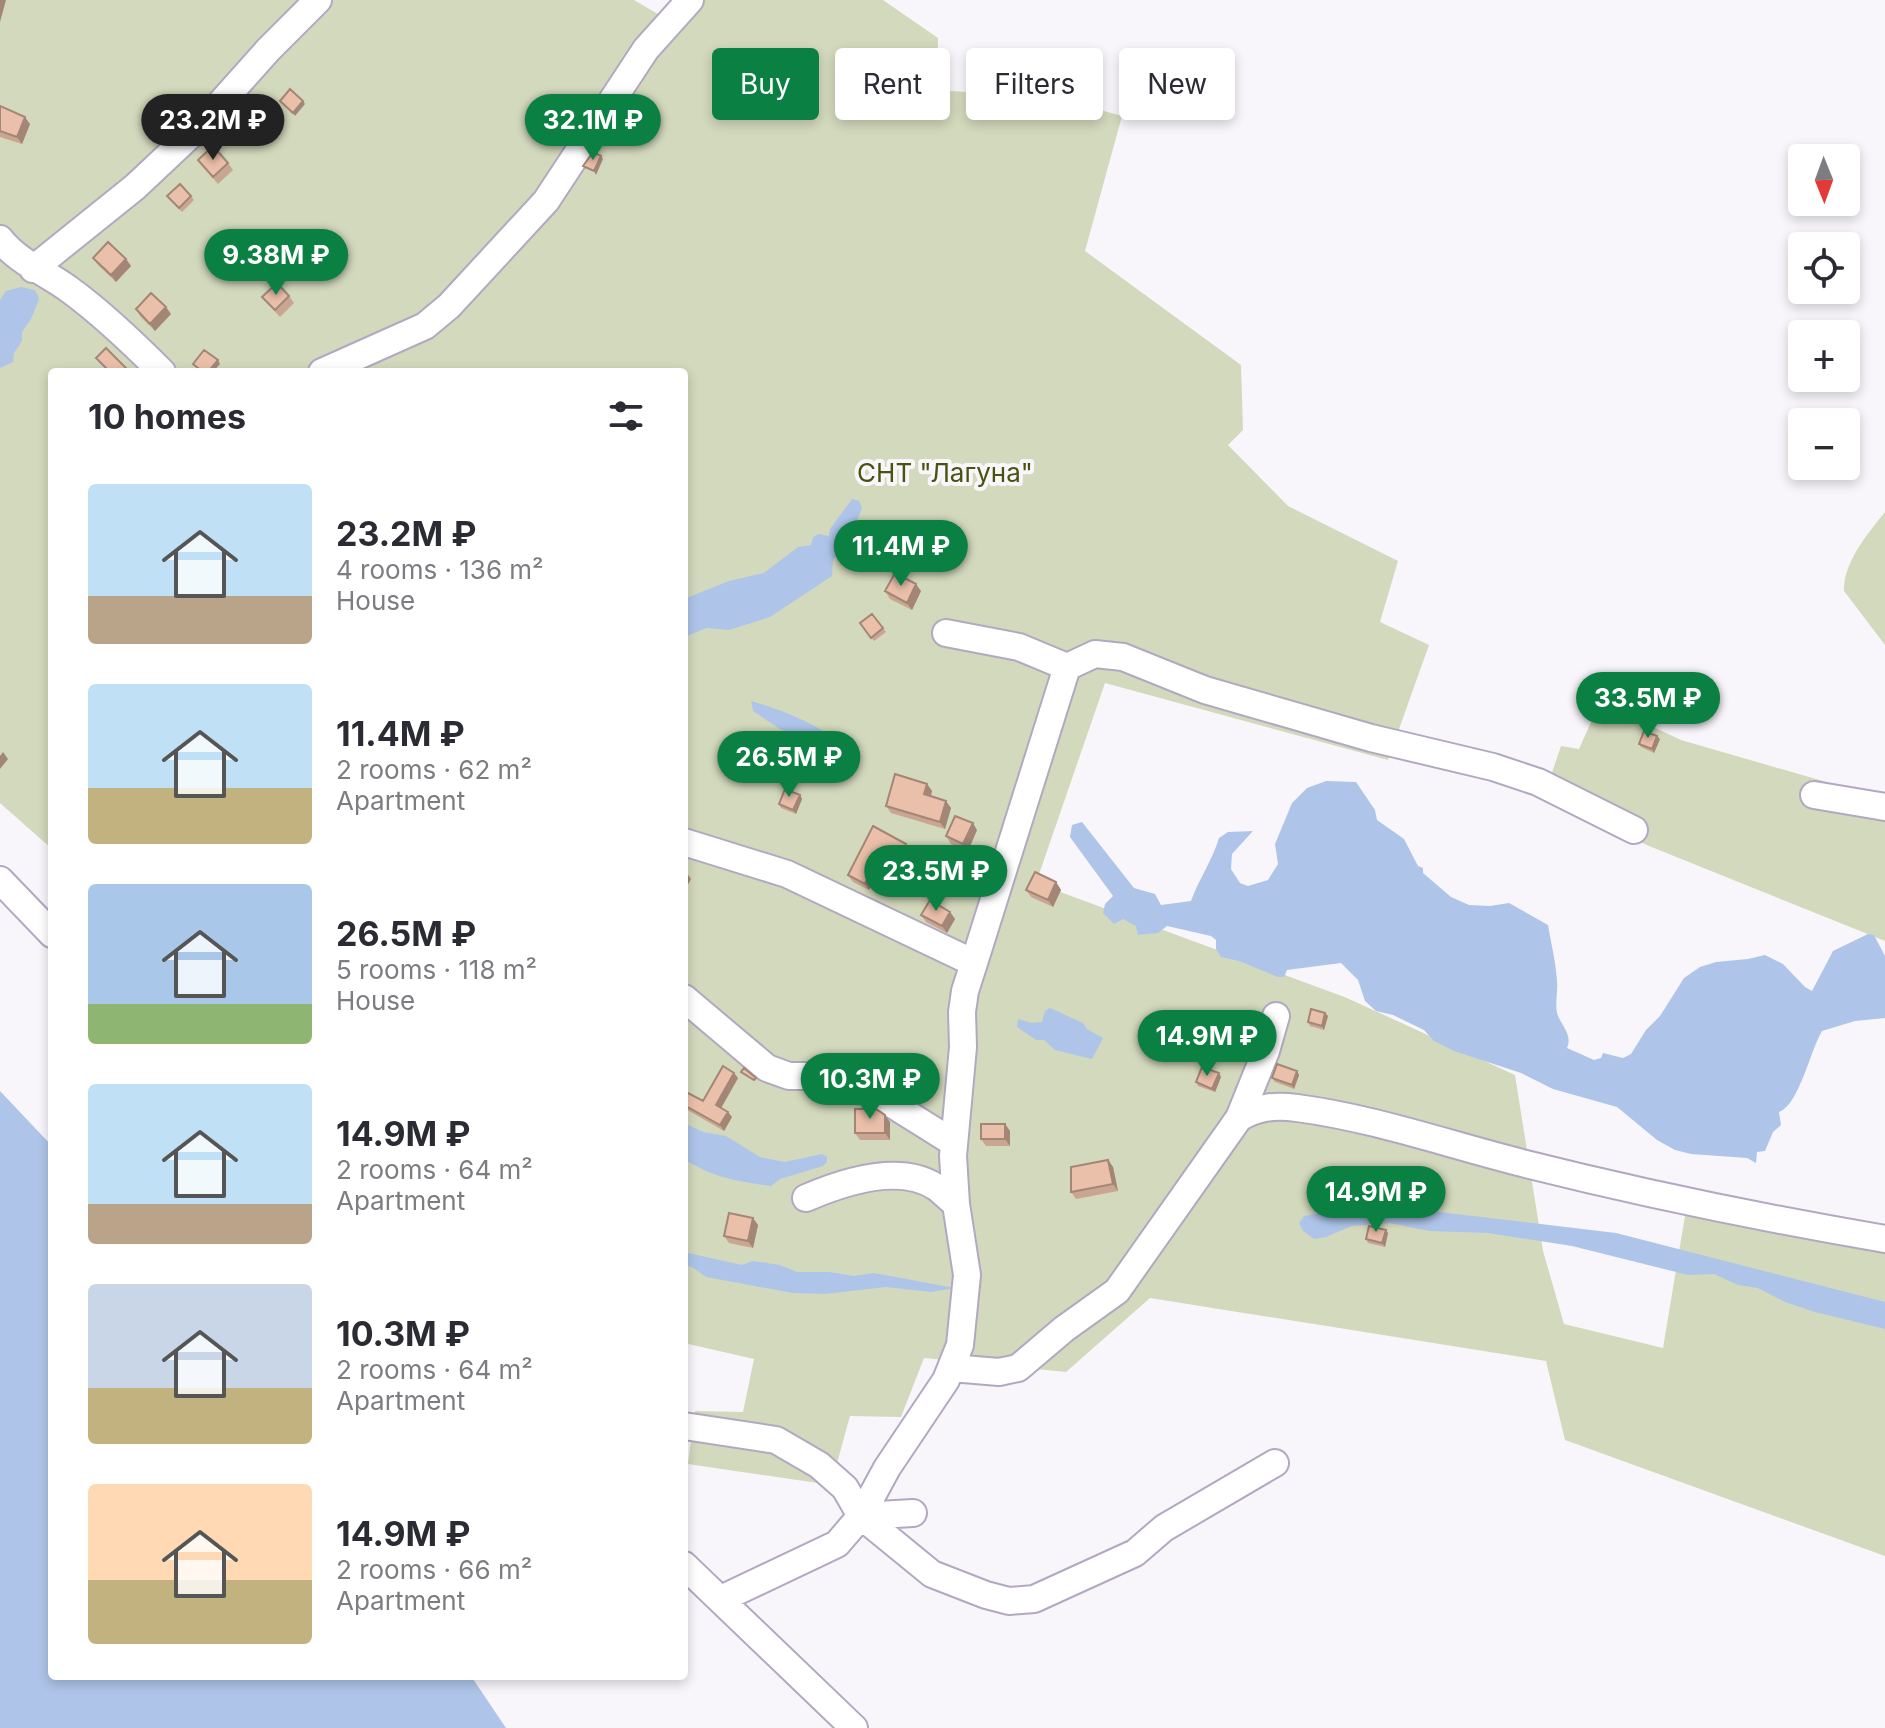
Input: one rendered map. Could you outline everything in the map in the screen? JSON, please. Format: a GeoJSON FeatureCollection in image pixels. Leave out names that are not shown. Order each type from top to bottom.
{"type":"FeatureCollection","features":[{"type":"Feature","properties":{"kind":"street"},"geometry":{"type":"LineString","coordinates":[[33,269],[135,187],[191,135],[318,0]]}},
{"type":"Feature","properties":{"kind":"street"},"geometry":{"type":"LineString","coordinates":[[331,368],[425,326],[449,306],[546,201],[646,49],[690,0]]}},
{"type":"Feature","properties":{"kind":"street"},"geometry":{"type":"LineString","coordinates":[[0,239],[8,250],[33,269],[66,287],[108,319],[158,368]]}},
{"type":"Feature","properties":{"kind":"street"},"geometry":{"type":"LineString","coordinates":[[946,633],[1019,647],[1067,667],[1095,654],[1123,657],[1205,690],[1371,738],[1493,767],[1538,782],[1634,830]]}},
{"type":"Feature","properties":{"kind":"street"},"geometry":{"type":"LineString","coordinates":[[721,1599],[837,1544],[861,1516],[887,1468],[946,1380],[960,1345],[967,1275],[956,1204],[954,1143],[965,991],[1067,667]]}},
{"type":"Feature","properties":{"kind":"street"},"geometry":{"type":"LineString","coordinates":[[1814,795],[1885,807]]}},
{"type":"Feature","properties":{"kind":"street"},"geometry":{"type":"LineString","coordinates":[[688,843],[787,874],[974,963]]}},
{"type":"Feature","properties":{"kind":"street"},"geometry":{"type":"LineString","coordinates":[[0,880],[48,930]]}},
{"type":"Feature","properties":{"kind":"street"},"geometry":{"type":"LineString","coordinates":[[688,1001],[767,1068],[789,1076],[836,1076],[863,1086],[954,1143]]}},
{"type":"Feature","properties":{"kind":"street"},"geometry":{"type":"LineString","coordinates":[[951,1368],[999,1372],[1018,1368],[1064,1329],[1117,1291],[1239,1118],[1266,1051],[1276,1016]]}},
{"type":"Feature","properties":{"kind":"street"},"geometry":{"type":"LineString","coordinates":[[1239,1118],[1257,1108],[1274,1106],[1309,1110],[1559,1172],[1792,1223],[1885,1239]]}},
{"type":"Feature","properties":{"kind":"street"},"geometry":{"type":"LineString","coordinates":[[806,1198],[832,1187],[896,1176],[920,1180],[935,1187],[956,1204]]}},
{"type":"Feature","properties":{"kind":"street"},"geometry":{"type":"LineString","coordinates":[[688,1427],[776,1440],[819,1465],[845,1488],[861,1516],[932,1574],[1009,1601],[1034,1599],[1135,1553],[1164,1528],[1275,1463]]}},
{"type":"Feature","properties":{"kind":"street"},"geometry":{"type":"LineString","coordinates":[[861,1516],[913,1513]]}},
{"type":"Feature","properties":{"kind":"street"},"geometry":{"type":"LineString","coordinates":[[688,1569],[854,1728]]}},
{"type":"Feature","properties":{"kind":"green space","name":"СНТ \"Лагуна\""},"geometry":{"type":"Polygon","coordinates":[[[0,0],[634,0],[663,17],[672,0],[883,0],[938,38],[938,48],[835,48],[835,120],[950,120],[950,91],[966,92],[966,120],[1103,120],[1103,111],[1119,115],[1121,120],[1085,251],[1241,365],[1243,430],[1228,445],[1288,506],[1398,561],[1380,622],[1429,645],[1388,760],[1105,683],[1036,883],[1347,998],[1515,1075],[1543,1251],[1564,1324],[1663,1348],[1689,1192],[1885,1228],[1885,1556],[1565,1440],[1546,1361],[1150,1298],[1066,1372],[924,1358],[901,1417],[850,1416],[831,1485],[688,1464],[695,1411],[743,1412],[754,1359],[688,1344],[688,368],[48,368],[48,845],[0,803],[0,0]]]}},
{"type":"Feature","properties":{"kind":"green space"},"geometry":{"type":"Polygon","coordinates":[[[1885,512],[1885,645],[1844,591],[1852,559],[1885,512]]]}},
{"type":"Feature","properties":{"kind":"green space"},"geometry":{"type":"Polygon","coordinates":[[[1600,702],[1681,740],[1885,799],[1885,941],[1649,846],[1544,796],[1561,746],[1579,749],[1600,702]]]}},
{"type":"Feature","properties":{"kind":"water"},"geometry":{"type":"Polygon","coordinates":[[[21,287],[35,290],[39,299],[22,332],[22,341],[14,353],[13,362],[0,368],[0,300],[6,291],[21,287]]]}},
{"type":"Feature","properties":{"kind":"water"},"geometry":{"type":"Polygon","coordinates":[[[852,499],[859,501],[862,508],[851,537],[833,560],[832,576],[770,617],[729,630],[707,628],[688,635],[688,597],[729,581],[764,573],[798,547],[811,545],[813,537],[819,534],[829,536],[830,529],[852,499]]]}},
{"type":"Feature","properties":{"kind":"water"},"geometry":{"type":"Polygon","coordinates":[[[751,701],[800,719],[828,734],[829,739],[815,744],[780,729],[753,711],[751,701]]]}},
{"type":"Feature","properties":{"kind":"water"},"geometry":{"type":"Polygon","coordinates":[[[1326,781],[1356,782],[1375,810],[1377,820],[1404,839],[1418,866],[1423,868],[1423,873],[1451,897],[1469,905],[1509,903],[1548,925],[1556,974],[1557,1013],[1568,1034],[1567,1048],[1594,1060],[1601,1058],[1603,1053],[1623,1058],[1631,1054],[1684,978],[1700,967],[1765,955],[1783,964],[1812,991],[1833,951],[1868,934],[1874,935],[1885,956],[1885,1018],[1855,1021],[1822,1031],[1798,1089],[1779,1112],[1781,1125],[1773,1132],[1765,1151],[1757,1152],[1756,1163],[1747,1158],[1691,1154],[1657,1140],[1617,1107],[1553,1089],[1521,1073],[1454,1051],[1434,1041],[1424,1030],[1393,1015],[1376,1011],[1365,1001],[1358,980],[1341,963],[1287,970],[1284,977],[1278,977],[1221,957],[1216,949],[1216,940],[1211,936],[1167,926],[1158,933],[1138,935],[1136,926],[1123,919],[1114,924],[1103,913],[1105,904],[1113,896],[1070,837],[1072,825],[1082,822],[1134,888],[1155,894],[1161,905],[1191,901],[1219,838],[1228,832],[1253,831],[1232,854],[1231,869],[1240,883],[1248,886],[1268,880],[1278,864],[1275,844],[1292,803],[1307,788],[1326,781]]]}},
{"type":"Feature","properties":{"kind":"water"},"geometry":{"type":"Polygon","coordinates":[[[1050,1008],[1083,1023],[1103,1038],[1092,1059],[1055,1050],[1044,1040],[1036,1040],[1017,1027],[1018,1019],[1042,1022],[1045,1011],[1050,1008]]]}},
{"type":"Feature","properties":{"kind":"water"},"geometry":{"type":"Polygon","coordinates":[[[0,1091],[48,1142],[48,1680],[474,1680],[506,1728],[0,1728],[0,1091]]]}},
{"type":"Feature","properties":{"kind":"water"},"geometry":{"type":"Polygon","coordinates":[[[688,1125],[703,1132],[726,1136],[760,1157],[785,1162],[822,1154],[827,1157],[823,1166],[780,1179],[771,1186],[705,1171],[688,1161],[688,1125]]]}},
{"type":"Feature","properties":{"kind":"water"},"geometry":{"type":"Polygon","coordinates":[[[1354,1207],[1422,1210],[1616,1233],[1885,1302],[1885,1329],[1815,1312],[1714,1274],[1688,1275],[1572,1246],[1488,1233],[1429,1231],[1389,1223],[1352,1226],[1314,1239],[1303,1231],[1299,1223],[1304,1216],[1354,1207]]]}},
{"type":"Feature","properties":{"kind":"water"},"geometry":{"type":"Polygon","coordinates":[[[688,1253],[742,1265],[753,1261],[780,1265],[797,1272],[854,1276],[874,1273],[955,1288],[931,1292],[886,1287],[824,1294],[793,1293],[706,1277],[688,1266],[688,1253]]]}},
{"type":"Feature","properties":{"kind":"building"},"geometry":{"type":"Polygon","coordinates":[[[290,89],[303,101],[293,113],[280,101],[290,89]]]}},
{"type":"Feature","properties":{"kind":"building"},"geometry":{"type":"Polygon","coordinates":[[[0,106],[25,117],[17,137],[0,131],[0,106]]]}},
{"type":"Feature","properties":{"kind":"building"},"geometry":{"type":"Polygon","coordinates":[[[213,146],[228,163],[213,177],[198,160],[213,146]]]}},
{"type":"Feature","properties":{"kind":"building"},"geometry":{"type":"Polygon","coordinates":[[[593,152],[601,156],[594,171],[583,166],[593,152]]]}},
{"type":"Feature","properties":{"kind":"building"},"geometry":{"type":"Polygon","coordinates":[[[180,184],[191,196],[179,208],[167,196],[180,184]]]}},
{"type":"Feature","properties":{"kind":"building"},"geometry":{"type":"Polygon","coordinates":[[[108,242],[126,259],[111,275],[93,258],[108,242]]]}},
{"type":"Feature","properties":{"kind":"building"},"geometry":{"type":"Polygon","coordinates":[[[277,283],[289,296],[275,310],[262,297],[277,283]]]}},
{"type":"Feature","properties":{"kind":"building"},"geometry":{"type":"Polygon","coordinates":[[[151,293],[166,307],[150,324],[136,309],[151,293]]]}},
{"type":"Feature","properties":{"kind":"building"},"geometry":{"type":"Polygon","coordinates":[[[106,348],[126,368],[106,368],[96,358],[106,348]]]}},
{"type":"Feature","properties":{"kind":"building"},"geometry":{"type":"Polygon","coordinates":[[[204,350],[218,360],[211,368],[198,368],[193,364],[204,350]]]}},
{"type":"Feature","properties":{"kind":"building"},"geometry":{"type":"Polygon","coordinates":[[[895,573],[916,584],[907,603],[885,591],[895,573]]]}},
{"type":"Feature","properties":{"kind":"building"},"geometry":{"type":"Polygon","coordinates":[[[872,614],[883,628],[871,638],[860,623],[872,614]]]}},
{"type":"Feature","properties":{"kind":"building"},"geometry":{"type":"Polygon","coordinates":[[[1644,731],[1657,736],[1652,749],[1639,744],[1644,731]]]}},
{"type":"Feature","properties":{"kind":"building"},"geometry":{"type":"Polygon","coordinates":[[[895,774],[927,784],[924,794],[946,801],[940,822],[886,806],[895,774]]]}},
{"type":"Feature","properties":{"kind":"building"},"geometry":{"type":"Polygon","coordinates":[[[785,789],[800,795],[793,810],[779,804],[785,789]]]}},
{"type":"Feature","properties":{"kind":"building"},"geometry":{"type":"Polygon","coordinates":[[[955,816],[973,823],[963,844],[946,836],[955,816]]]}},
{"type":"Feature","properties":{"kind":"building"},"geometry":{"type":"Polygon","coordinates":[[[873,826],[906,844],[899,856],[883,847],[865,884],[848,875],[873,826]]]}},
{"type":"Feature","properties":{"kind":"building"},"geometry":{"type":"Polygon","coordinates":[[[1035,872],[1056,882],[1048,900],[1026,890],[1035,872]]]}},
{"type":"Feature","properties":{"kind":"building"},"geometry":{"type":"Polygon","coordinates":[[[930,900],[950,912],[942,926],[921,915],[930,900]]]}},
{"type":"Feature","properties":{"kind":"building"},"geometry":{"type":"Polygon","coordinates":[[[1311,1009],[1325,1013],[1322,1026],[1308,1022],[1311,1009]]]}},
{"type":"Feature","properties":{"kind":"building"},"geometry":{"type":"Polygon","coordinates":[[[1277,1064],[1297,1071],[1292,1085],[1272,1078],[1277,1064]]]}},
{"type":"Feature","properties":{"kind":"building"},"geometry":{"type":"Polygon","coordinates":[[[723,1066],[734,1073],[716,1105],[728,1112],[720,1125],[688,1107],[688,1093],[703,1101],[723,1066]]]}},
{"type":"Feature","properties":{"kind":"building"},"geometry":{"type":"Polygon","coordinates":[[[1202,1067],[1219,1073],[1212,1089],[1196,1082],[1202,1067]]]}},
{"type":"Feature","properties":{"kind":"building"},"geometry":{"type":"Polygon","coordinates":[[[744,1068],[756,1078],[754,1080],[741,1072],[744,1068]]]}},
{"type":"Feature","properties":{"kind":"building"},"geometry":{"type":"Polygon","coordinates":[[[855,1109],[876,1109],[885,1115],[885,1133],[855,1133],[855,1109]]]}},
{"type":"Feature","properties":{"kind":"building"},"geometry":{"type":"Polygon","coordinates":[[[981,1124],[1005,1124],[1005,1139],[981,1139],[981,1124]]]}},
{"type":"Feature","properties":{"kind":"building"},"geometry":{"type":"Polygon","coordinates":[[[1108,1160],[1113,1184],[1071,1192],[1071,1167],[1108,1160]]]}},
{"type":"Feature","properties":{"kind":"building"},"geometry":{"type":"Polygon","coordinates":[[[729,1213],[753,1218],[748,1241],[724,1236],[729,1213]]]}},
{"type":"Feature","properties":{"kind":"building"},"geometry":{"type":"Polygon","coordinates":[[[1369,1226],[1386,1230],[1382,1243],[1366,1239],[1369,1226]]]}}]}
